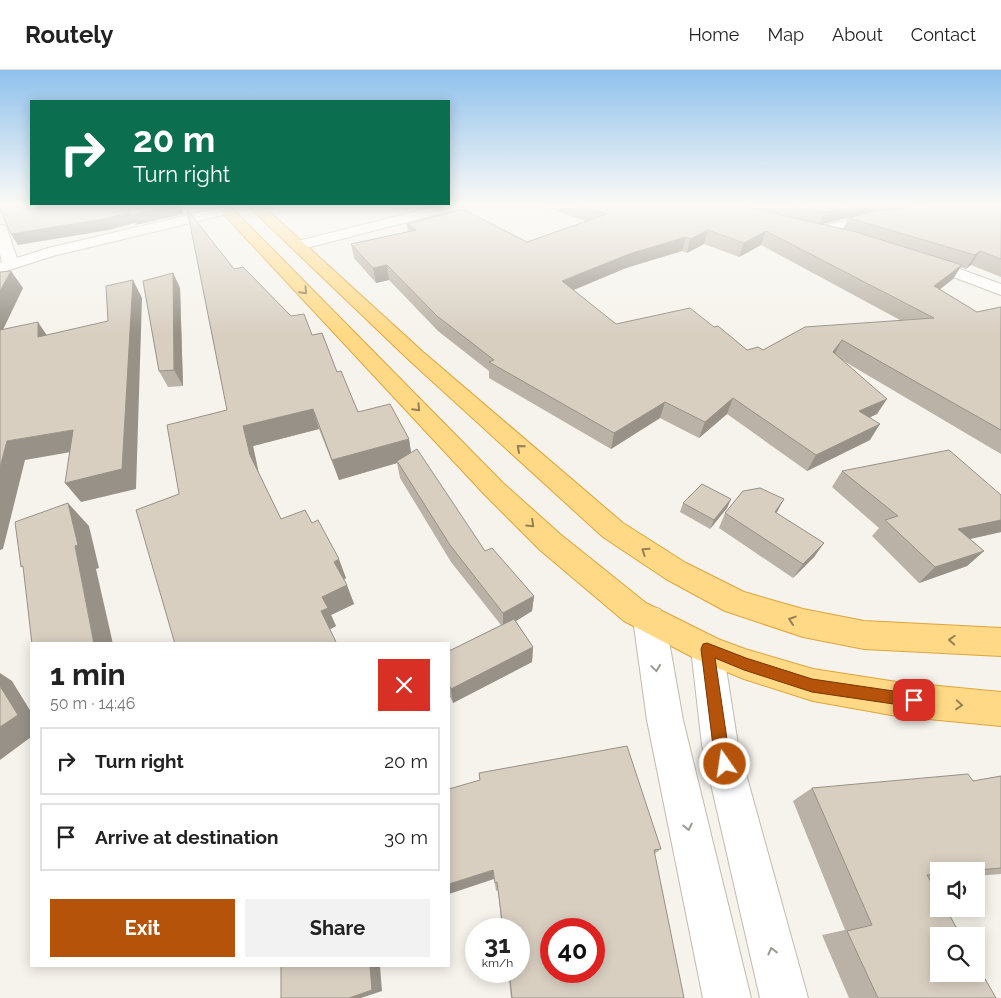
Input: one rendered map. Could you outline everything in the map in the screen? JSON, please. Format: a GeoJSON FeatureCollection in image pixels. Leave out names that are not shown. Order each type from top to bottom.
{"type":"FeatureCollection","features":[{"type":"Feature","properties":{"kind":"highway"},"geometry":{"type":"LineString","coordinates":[[265,248],[494,489],[550,542],[635,612],[707,649],[744,664],[812,685],[897,699],[1001,709]]}},
{"type":"Feature","properties":{"kind":"highway"},"geometry":{"type":"LineString","coordinates":[[302,248],[416,356],[613,530],[676,571],[736,602],[803,623],[864,636],[1001,642]]}},
{"type":"Feature","properties":{"kind":"highway"},"geometry":{"type":"LineString","coordinates":[[379,368],[416,356]]}},
{"type":"Feature","properties":{"kind":"street"},"geometry":{"type":"LineString","coordinates":[[3,248],[6,266],[66,248]]}},
{"type":"Feature","properties":{"kind":"street"},"geometry":{"type":"LineString","coordinates":[[910,256],[1001,290]]}},
{"type":"Feature","properties":{"kind":"street"},"geometry":{"type":"LineString","coordinates":[[649,619],[665,720],[727,998]]}},
{"type":"Feature","properties":{"kind":"street"},"geometry":{"type":"LineString","coordinates":[[707,649],[720,746],[784,998]]}},
{"type":"Feature","properties":{"kind":"building"},"geometry":{"type":"Polygon","coordinates":[[[195,248],[218,248],[234,269],[243,267],[291,316],[304,314],[312,335],[322,333],[337,372],[341,371],[358,412],[390,404],[409,439],[332,460],[313,409],[243,426],[250,455],[281,519],[305,510],[312,523],[318,520],[339,559],[334,562],[347,585],[322,597],[328,608],[321,611],[336,642],[174,642],[136,510],[179,494],[167,425],[227,410],[195,248]]]}},
{"type":"Feature","properties":{"kind":"building"},"geometry":{"type":"Polygon","coordinates":[[[355,248],[648,248],[562,281],[616,324],[690,308],[714,327],[718,326],[747,350],[758,347],[763,350],[805,327],[934,318],[799,248],[908,248],[962,265],[934,286],[977,312],[1001,307],[1001,430],[842,340],[833,352],[887,399],[859,411],[880,424],[816,455],[733,398],[705,422],[665,402],[614,433],[489,362],[494,360],[437,316],[387,265],[373,268],[355,248]]]}},
{"type":"Feature","properties":{"kind":"building"},"geometry":{"type":"Polygon","coordinates":[[[952,248],[1001,248],[1001,259],[980,251],[975,255],[952,248]]]}},
{"type":"Feature","properties":{"kind":"building"},"geometry":{"type":"Polygon","coordinates":[[[11,271],[0,291],[0,272],[11,271]]]}},
{"type":"Feature","properties":{"kind":"building"},"geometry":{"type":"Polygon","coordinates":[[[173,273],[174,370],[159,371],[143,281],[173,273]]]}},
{"type":"Feature","properties":{"kind":"building"},"geometry":{"type":"Polygon","coordinates":[[[133,280],[122,469],[65,483],[73,430],[7,441],[0,467],[0,330],[38,322],[38,337],[108,321],[106,286],[133,280]]]}},
{"type":"Feature","properties":{"kind":"building"},"geometry":{"type":"Polygon","coordinates":[[[417,449],[485,551],[492,548],[534,596],[503,613],[450,545],[397,461],[417,449]]]}},
{"type":"Feature","properties":{"kind":"building"},"geometry":{"type":"Polygon","coordinates":[[[949,450],[1001,495],[1001,520],[958,529],[984,551],[935,567],[885,520],[898,516],[842,471],[949,450]]]}},
{"type":"Feature","properties":{"kind":"building"},"geometry":{"type":"Polygon","coordinates":[[[702,484],[731,499],[714,520],[683,503],[702,484]]]}},
{"type":"Feature","properties":{"kind":"building"},"geometry":{"type":"Polygon","coordinates":[[[760,488],[784,499],[775,512],[824,543],[803,564],[725,513],[743,491],[760,488]]]}},
{"type":"Feature","properties":{"kind":"building"},"geometry":{"type":"Polygon","coordinates":[[[68,503],[78,545],[75,546],[94,642],[32,642],[23,566],[21,567],[15,522],[68,503]]]}},
{"type":"Feature","properties":{"kind":"building"},"geometry":{"type":"Polygon","coordinates":[[[514,619],[533,647],[451,689],[450,651],[514,619]]]}},
{"type":"Feature","properties":{"kind":"building"},"geometry":{"type":"Polygon","coordinates":[[[0,686],[18,715],[0,727],[0,686]]]}},
{"type":"Feature","properties":{"kind":"building"},"geometry":{"type":"Polygon","coordinates":[[[627,746],[661,849],[654,850],[684,998],[512,998],[510,983],[530,983],[530,918],[502,918],[497,882],[495,883],[493,870],[450,884],[450,789],[480,780],[479,773],[627,746]]]}},
{"type":"Feature","properties":{"kind":"building"},"geometry":{"type":"Polygon","coordinates":[[[968,774],[973,781],[1001,776],[1001,868],[985,869],[985,862],[930,862],[930,875],[927,875],[930,880],[930,917],[950,917],[956,927],[930,927],[930,982],[985,982],[985,979],[996,998],[878,998],[847,931],[872,925],[812,788],[968,774]]]}},
{"type":"Feature","properties":{"kind":"building"},"geometry":{"type":"Polygon","coordinates":[[[281,967],[370,967],[372,990],[349,998],[281,998],[281,967]]]}},
{"type":"Feature","properties":{"kind":"route"},"geometry":{"type":"LineString","coordinates":[[725,764],[720,746],[707,649],[744,664],[812,685],[914,700]]}}]}
